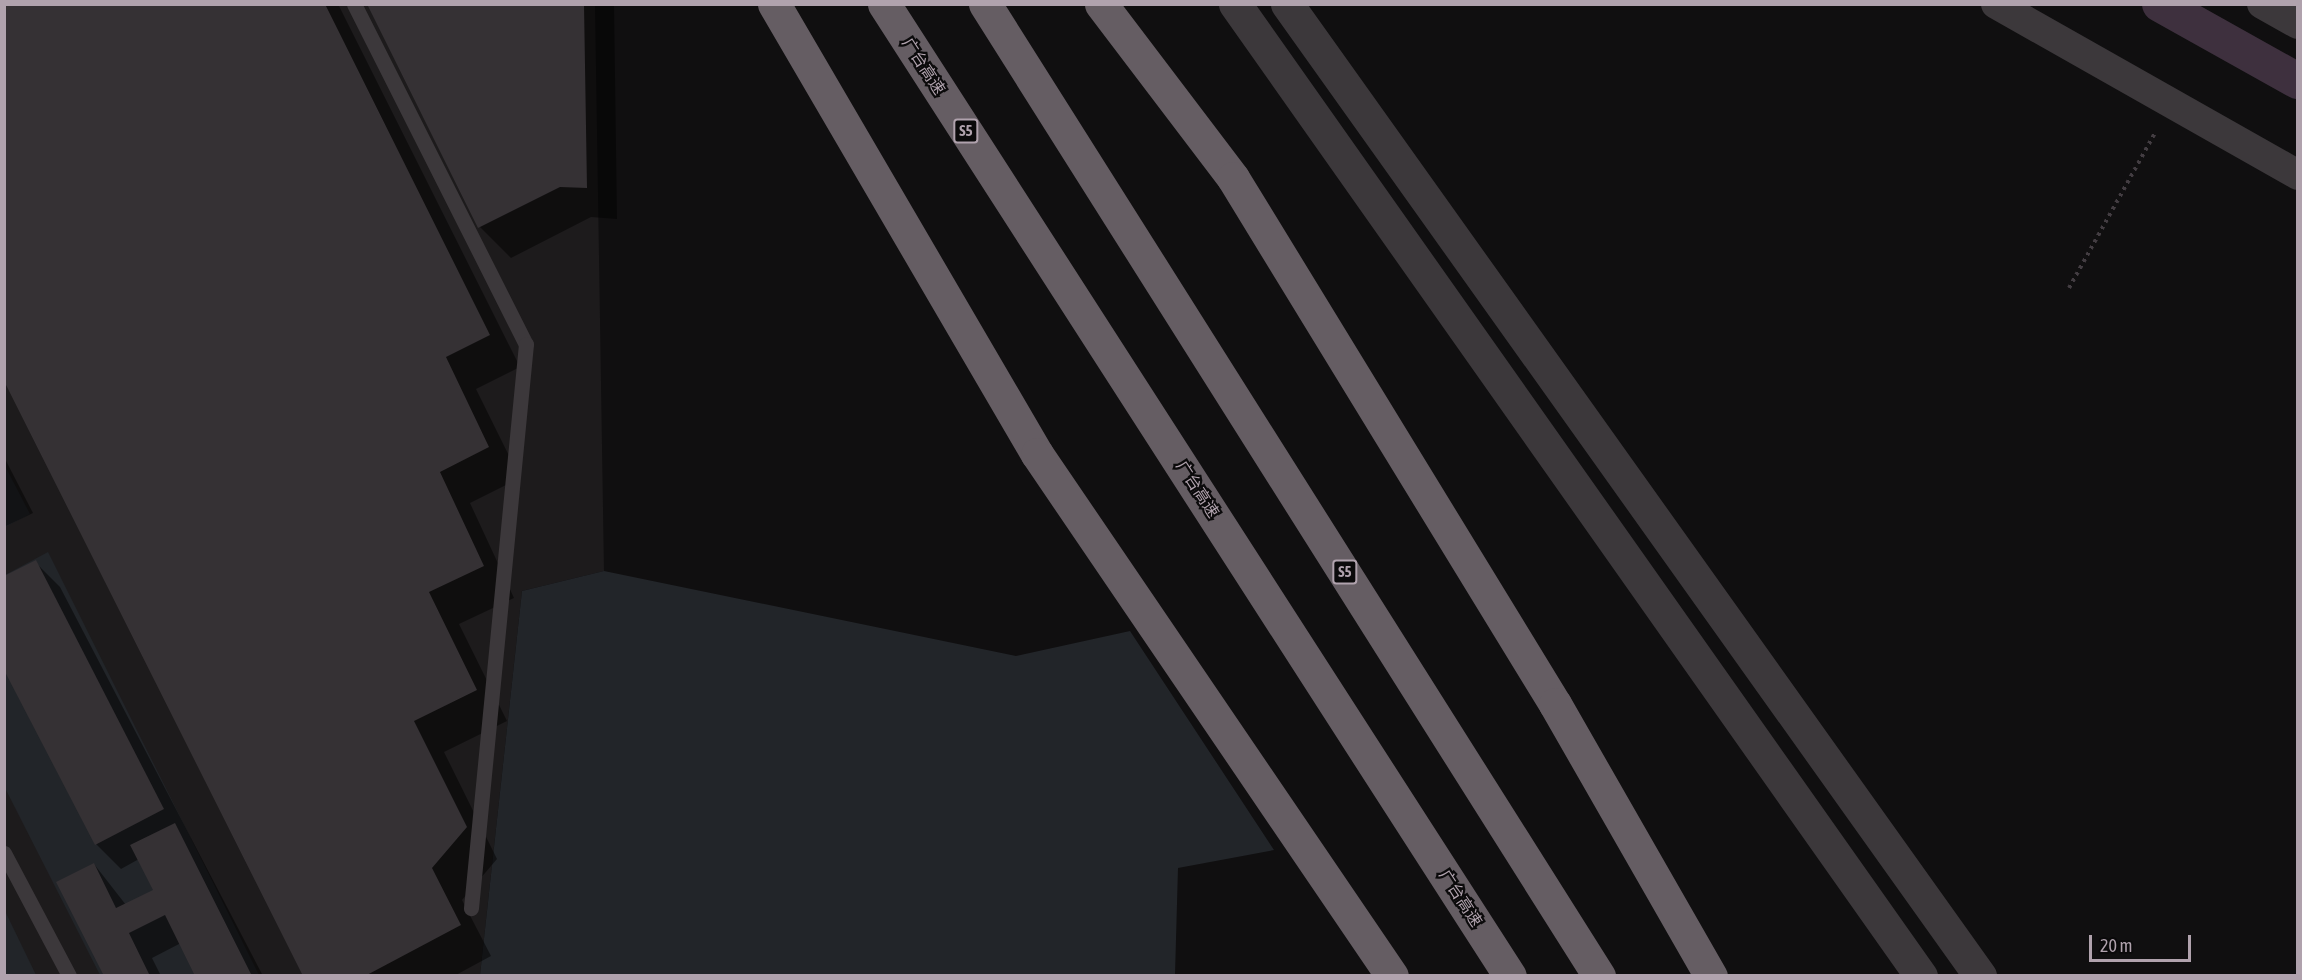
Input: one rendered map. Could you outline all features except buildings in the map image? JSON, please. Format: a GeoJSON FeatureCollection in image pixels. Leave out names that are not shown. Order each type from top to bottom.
{"type":"FeatureCollection","features":[{"type":"Feature","properties":{"kind":"highway"},"geometry":{"type":"LineString","coordinates":[[774,4],[1037,454],[1392,975]]}},
{"type":"Feature","properties":{"kind":"highway","name":"广台高速"},"geometry":{"type":"LineString","coordinates":[[884,4],[1510,975]]}},
{"type":"Feature","properties":{"kind":"highway","name":"S5"},"geometry":{"type":"LineString","coordinates":[[985,4],[1599,975]]}},
{"type":"Feature","properties":{"kind":"highway"},"geometry":{"type":"LineString","coordinates":[[1101,4],[1233,178],[1556,704],[1711,975]]}},
{"type":"Feature","properties":{"kind":"street"},"geometry":{"type":"LineString","coordinates":[[1235,4],[1921,975]]}},
{"type":"Feature","properties":{"kind":"street"},"geometry":{"type":"LineString","coordinates":[[1287,4],[1980,975]]}},
{"type":"Feature","properties":{"kind":"street"},"geometry":{"type":"LineString","coordinates":[[1995,4],[2298,175]]}},
{"type":"Feature","properties":{"kind":"street"},"geometry":{"type":"LineString","coordinates":[[2262,4],[2298,24]]}},
{"type":"Feature","properties":{"kind":"lane"},"geometry":{"type":"LineString","coordinates":[[354,4],[526,344],[471,909]]}},
{"type":"Feature","properties":{"kind":"lane"},"geometry":{"type":"LineString","coordinates":[[4,853],[69,975]]}},
{"type":"Feature","properties":{"kind":"path"},"geometry":{"type":"LineString","coordinates":[[2069,288],[2171,104]]}},
{"type":"Feature","properties":{"kind":"shaded area"},"geometry":{"type":"Polygon","coordinates":[[[5,5],[595,5],[604,571],[522,591],[480,975],[5,976],[5,5]]]}},
{"type":"Feature","properties":{"kind":"shaded area"},"geometry":{"type":"Polygon","coordinates":[[[4,464],[30,514],[5,527],[4,527],[4,464]]]}},
{"type":"Feature","properties":{"kind":"shaded area"},"geometry":{"type":"Polygon","coordinates":[[[48,552],[259,975],[100,975],[5,788],[5,575],[48,552]]]}},
{"type":"Feature","properties":{"kind":"shaded area"},"geometry":{"type":"Polygon","coordinates":[[[604,571],[1016,656],[1130,631],[1274,850],[1178,868],[1175,975],[480,975],[522,591],[604,571]]]}},
{"type":"Feature","properties":{"kind":"shaded area"},"geometry":{"type":"Polygon","coordinates":[[[5,911],[36,975],[5,975],[5,911]]]}},
{"type":"Feature","properties":{"kind":"waterway"},"geometry":{"type":"LineString","coordinates":[[2160,4],[2298,81]]}}]}
